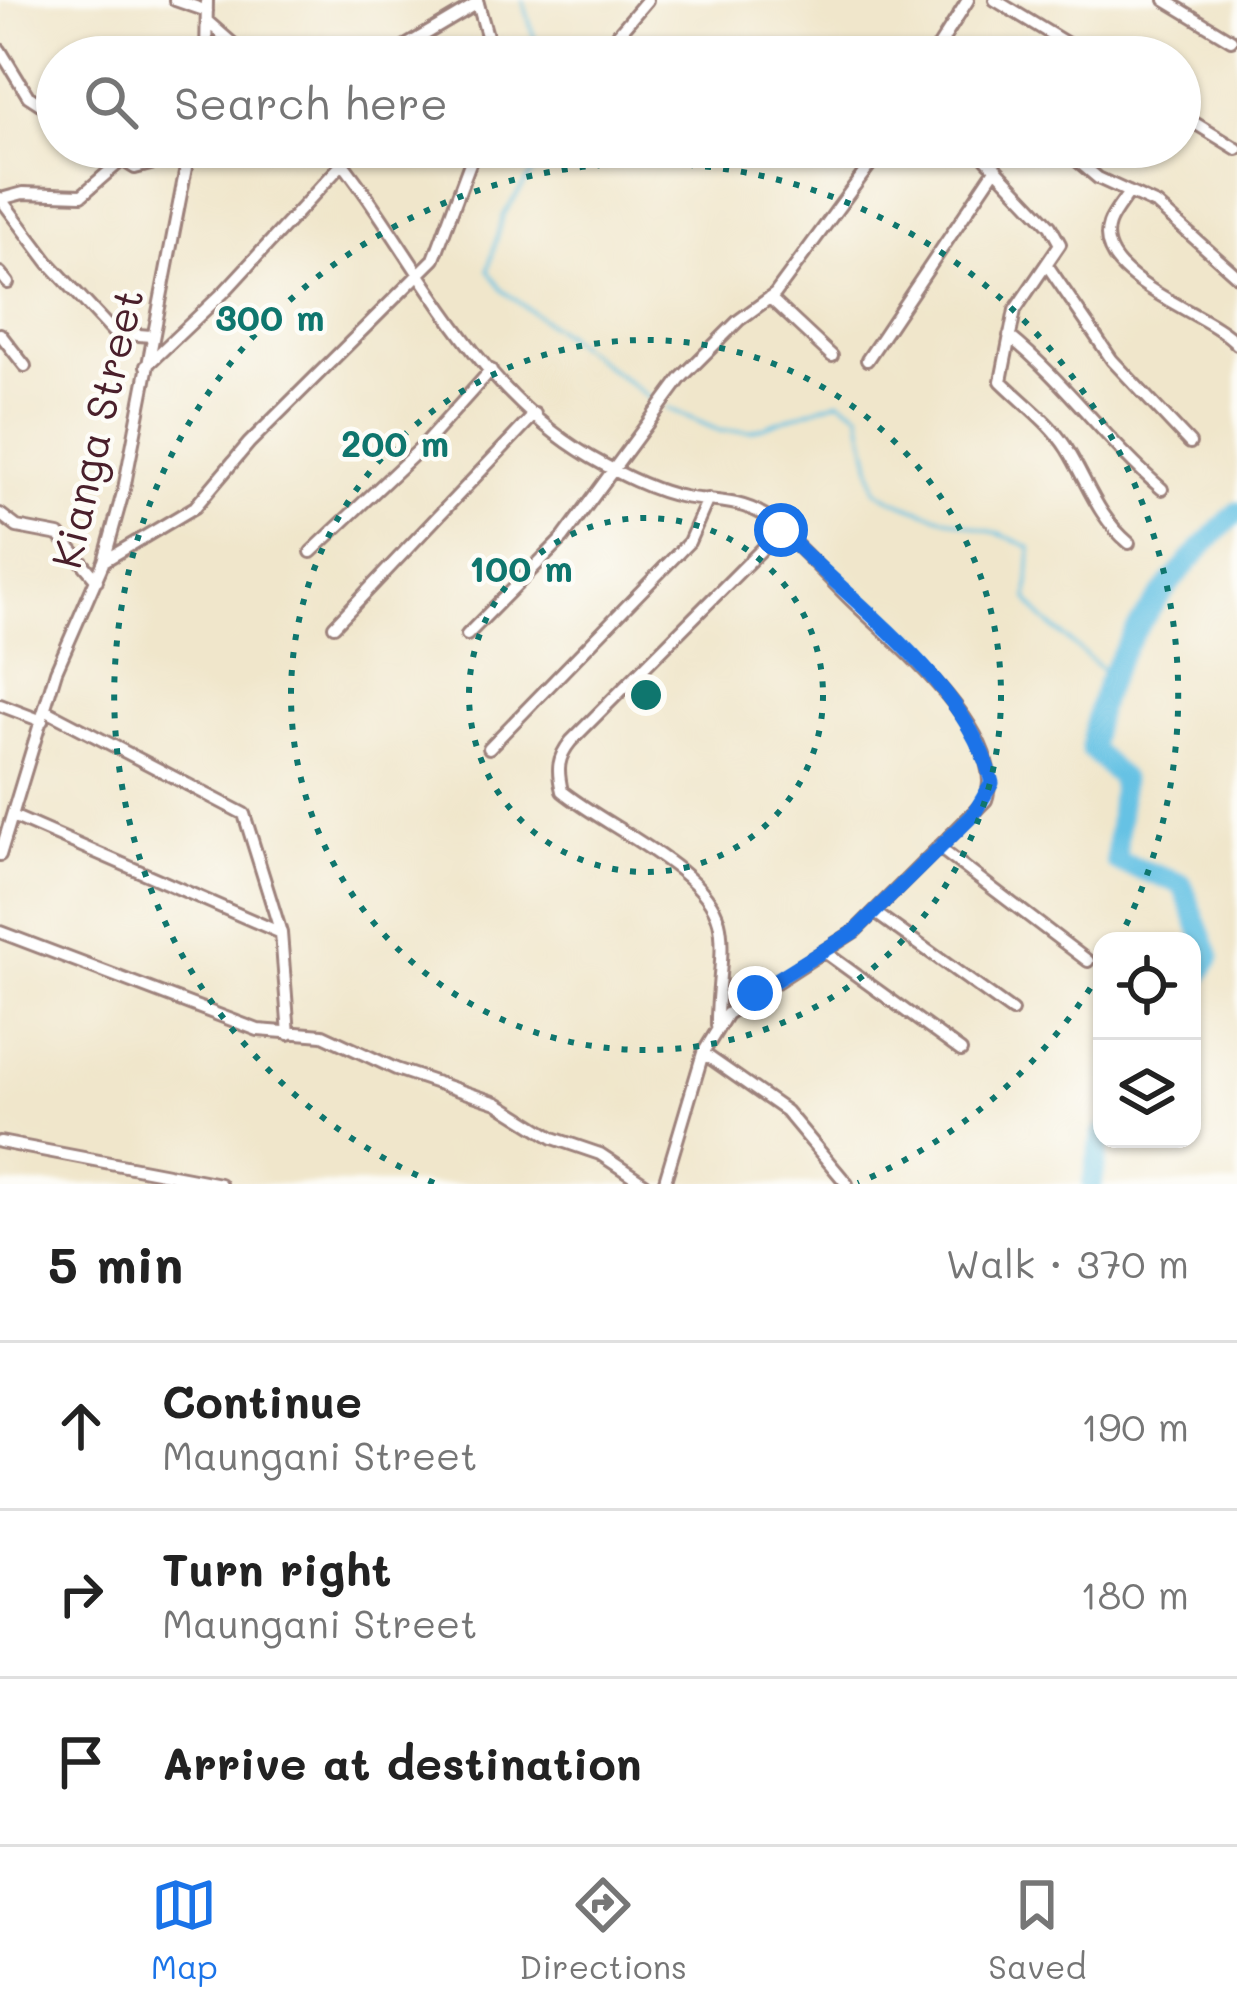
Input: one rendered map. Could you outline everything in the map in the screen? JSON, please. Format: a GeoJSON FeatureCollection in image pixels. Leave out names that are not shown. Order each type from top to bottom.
{"type":"FeatureCollection","features":[{"type":"Feature","properties":{"kind":"street"},"geometry":{"type":"LineString","coordinates":[[175,0],[207,11],[229,36]]}},
{"type":"Feature","properties":{"kind":"street"},"geometry":{"type":"LineString","coordinates":[[617,34],[646,0]]}},
{"type":"Feature","properties":{"kind":"street"},"geometry":{"type":"LineString","coordinates":[[948,36],[968,0]]}},
{"type":"Feature","properties":{"kind":"street"},"geometry":{"type":"LineString","coordinates":[[994,0],[1054,36]]}},
{"type":"Feature","properties":{"kind":"street"},"geometry":{"type":"LineString","coordinates":[[1166,0],[1231,40]]}},
{"type":"Feature","properties":{"kind":"street"},"geometry":{"type":"LineString","coordinates":[[416,36],[477,1],[487,36]]}},
{"type":"Feature","properties":{"kind":"street"},"geometry":{"type":"LineString","coordinates":[[0,50],[36,101]]}},
{"type":"Feature","properties":{"kind":"street"},"geometry":{"type":"LineString","coordinates":[[1201,127],[1237,149]]}},
{"type":"Feature","properties":{"kind":"street"},"geometry":{"type":"LineString","coordinates":[[113,168],[82,195],[22,193],[0,199],[49,263],[114,333],[151,336]]}},
{"type":"Feature","properties":{"kind":"street","name":"Kianga Street"},"geometry":{"type":"LineString","coordinates":[[0,855],[43,716],[104,561],[124,489],[186,168]]}},
{"type":"Feature","properties":{"kind":"street"},"geometry":{"type":"LineString","coordinates":[[146,366],[210,306],[338,168]]}},
{"type":"Feature","properties":{"kind":"street"},"geometry":{"type":"LineString","coordinates":[[346,168],[414,276],[491,370],[535,414],[616,470],[658,489],[747,505],[781,530],[935,682],[987,761],[992,783],[986,800],[874,912],[826,952],[739,1003],[717,1029],[703,1053],[664,1184]]}},
{"type":"Feature","properties":{"kind":"street"},"geometry":{"type":"LineString","coordinates":[[104,561],[194,507],[249,443],[441,248],[469,168]]}},
{"type":"Feature","properties":{"kind":"street"},"geometry":{"type":"LineString","coordinates":[[467,635],[563,538],[681,378],[739,320],[770,298],[868,168]]}},
{"type":"Feature","properties":{"kind":"street"},"geometry":{"type":"LineString","coordinates":[[867,360],[996,168],[1060,244],[1023,292],[1001,381],[1046,422],[1067,449],[1105,522],[1129,543]]}},
{"type":"Feature","properties":{"kind":"street"},"geometry":{"type":"LineString","coordinates":[[1086,168],[1157,205],[1237,276]]}},
{"type":"Feature","properties":{"kind":"street"},"geometry":{"type":"LineString","coordinates":[[1129,192],[1108,225],[1108,236],[1132,275],[1152,295],[1213,321],[1237,344]]}},
{"type":"Feature","properties":{"kind":"street"},"geometry":{"type":"LineString","coordinates":[[1047,265],[1112,361],[1190,443]]}},
{"type":"Feature","properties":{"kind":"street"},"geometry":{"type":"LineString","coordinates":[[770,298],[832,356]]}},
{"type":"Feature","properties":{"kind":"street"},"geometry":{"type":"LineString","coordinates":[[0,334],[25,366]]}},
{"type":"Feature","properties":{"kind":"street"},"geometry":{"type":"LineString","coordinates":[[1010,336],[1065,385],[1110,441],[1162,489]]}},
{"type":"Feature","properties":{"kind":"street"},"geometry":{"type":"LineString","coordinates":[[311,552],[420,449],[491,370]]}},
{"type":"Feature","properties":{"kind":"street"},"geometry":{"type":"LineString","coordinates":[[334,626],[535,414]]}},
{"type":"Feature","properties":{"kind":"street"},"geometry":{"type":"LineString","coordinates":[[489,748],[689,542],[708,499]]}},
{"type":"Feature","properties":{"kind":"street"},"geometry":{"type":"LineString","coordinates":[[0,514],[17,527],[59,535],[97,580]]}},
{"type":"Feature","properties":{"kind":"street"},"geometry":{"type":"LineString","coordinates":[[717,1029],[721,948],[714,909],[680,871],[562,791],[557,772],[561,754],[572,741],[781,530]]}},
{"type":"Feature","properties":{"kind":"street"},"geometry":{"type":"LineString","coordinates":[[0,705],[43,716],[244,814],[281,933],[289,1034]]}},
{"type":"Feature","properties":{"kind":"street"},"geometry":{"type":"LineString","coordinates":[[15,818],[281,933]]}},
{"type":"Feature","properties":{"kind":"street"},"geometry":{"type":"LineString","coordinates":[[938,847],[1088,961]]}},
{"type":"Feature","properties":{"kind":"street"},"geometry":{"type":"LineString","coordinates":[[874,912],[1012,1011]]}},
{"type":"Feature","properties":{"kind":"street"},"geometry":{"type":"LineString","coordinates":[[0,932],[134,987],[258,1030],[323,1036],[396,1070],[497,1102],[553,1138],[600,1154],[644,1184]]}},
{"type":"Feature","properties":{"kind":"street"},"geometry":{"type":"LineString","coordinates":[[826,952],[961,1051]]}},
{"type":"Feature","properties":{"kind":"street"},"geometry":{"type":"LineString","coordinates":[[703,1053],[786,1111],[847,1184]]}},
{"type":"Feature","properties":{"kind":"street"},"geometry":{"type":"LineString","coordinates":[[0,1142],[215,1184]]}},
{"type":"Feature","properties":{"kind":"waterway"},"geometry":{"type":"LineString","coordinates":[[523,0],[534,36]]}},
{"type":"Feature","properties":{"kind":"waterway"},"geometry":{"type":"LineString","coordinates":[[535,168],[503,215],[488,270],[502,290],[658,404]]}},
{"type":"Feature","properties":{"kind":"waterway"},"geometry":{"type":"LineString","coordinates":[[667,408],[720,431],[751,431],[840,400],[860,413],[876,490],[912,508],[1031,548],[1028,599],[1042,618],[1112,678]]}},
{"type":"Feature","properties":{"kind":"waterway"},"geometry":{"type":"LineString","coordinates":[[1200,932],[1182,884],[1116,861],[1122,779],[1091,749],[1108,682],[1143,619],[1188,562],[1237,512]]}},
{"type":"Feature","properties":{"kind":"waterway"},"geometry":{"type":"LineString","coordinates":[[1201,934],[1210,957],[1201,972]]}},
{"type":"Feature","properties":{"kind":"waterway"},"geometry":{"type":"LineString","coordinates":[[1092,1184],[1099,1148]]}},
{"type":"Feature","properties":{"kind":"route"},"geometry":{"type":"LineString","coordinates":[[755,993],[855,931],[973,815],[992,783],[987,761],[956,707],[781,530]]}}]}
